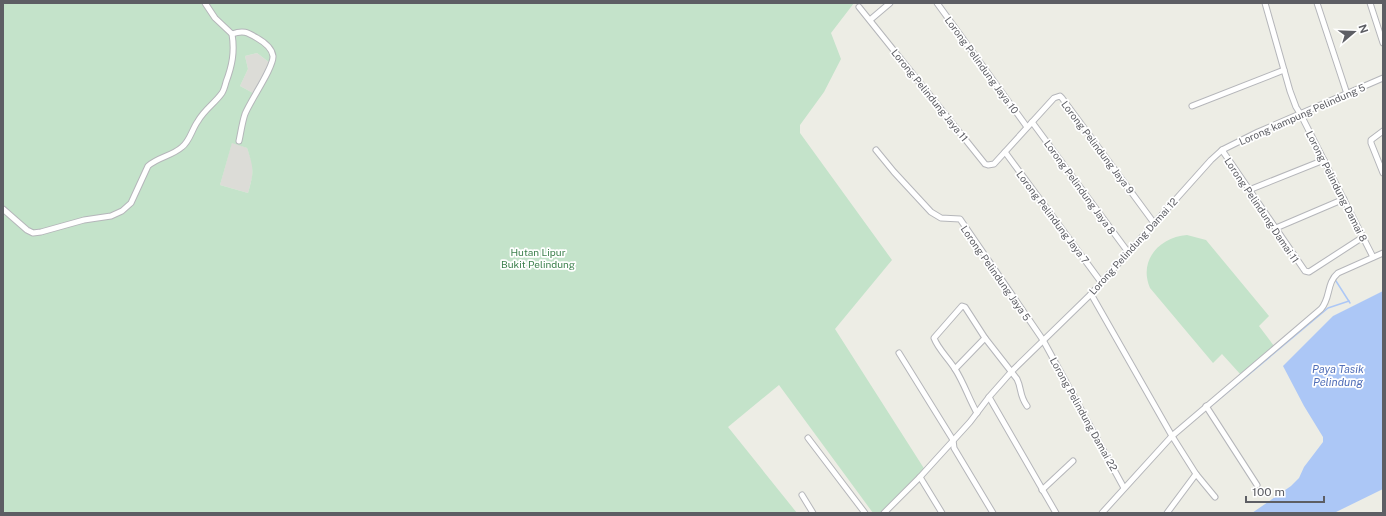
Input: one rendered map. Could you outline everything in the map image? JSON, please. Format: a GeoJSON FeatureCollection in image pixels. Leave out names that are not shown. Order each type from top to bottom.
{"type":"FeatureCollection","features":[{"type":"Feature","properties":{"kind":"street"},"geometry":{"type":"LineString","coordinates":[[3,209],[27,230],[41,232],[84,220],[111,216],[122,211],[131,203],[148,166],[151,163],[175,153],[184,146],[206,109],[222,93],[231,69],[234,46],[232,34],[215,18],[205,3]]}},
{"type":"Feature","properties":{"kind":"street"},"geometry":{"type":"LineString","coordinates":[[870,20],[890,3]]}},
{"type":"Feature","properties":{"kind":"street","name":"Lorong Pelindung Jaya 10"},"geometry":{"type":"LineString","coordinates":[[938,3],[1028,127]]}},
{"type":"Feature","properties":{"kind":"street","name":"Lorong Pelindung Damai 8"},"geometry":{"type":"LineString","coordinates":[[1265,3],[1294,102],[1373,257]]}},
{"type":"Feature","properties":{"kind":"street"},"geometry":{"type":"LineString","coordinates":[[1317,3],[1347,94]]}},
{"type":"Feature","properties":{"kind":"street"},"geometry":{"type":"LineString","coordinates":[[1370,3],[1383,43]]}},
{"type":"Feature","properties":{"kind":"street","name":"Lorong Pelindung Jaya 11"},"geometry":{"type":"LineString","coordinates":[[859,7],[985,164],[994,164],[1004,152]]}},
{"type":"Feature","properties":{"kind":"street"},"geometry":{"type":"LineString","coordinates":[[232,34],[236,32],[246,32],[262,40],[271,49],[273,56],[271,65],[245,114],[239,141]]}},
{"type":"Feature","properties":{"kind":"street"},"geometry":{"type":"LineString","coordinates":[[1192,106],[1284,70]]}},
{"type":"Feature","properties":{"kind":"street","name":"Lorong kampung Pelindung 5"},"geometry":{"type":"LineString","coordinates":[[1222,150],[1258,132],[1301,115],[1383,78]]}},
{"type":"Feature","properties":{"kind":"street","name":"Lorong Pelindung Jaya 9"},"geometry":{"type":"LineString","coordinates":[[1004,152],[1054,98],[1060,96],[1154,223]]}},
{"type":"Feature","properties":{"kind":"street","name":"Lorong Pelindung Jaya 8"},"geometry":{"type":"LineString","coordinates":[[1032,122],[1128,252]]}},
{"type":"Feature","properties":{"kind":"street"},"geometry":{"type":"LineString","coordinates":[[1383,131],[1372,138],[1372,143],[1383,173]]}},
{"type":"Feature","properties":{"kind":"street","name":"Lorong Pelindung Jaya 5"},"geometry":{"type":"LineString","coordinates":[[876,150],[931,212],[941,218],[960,219],[1043,340]]}},
{"type":"Feature","properties":{"kind":"street","name":"Lorong Pelindung Damai 11"},"geometry":{"type":"LineString","coordinates":[[1222,150],[1303,269],[1307,272],[1363,237]]}},
{"type":"Feature","properties":{"kind":"street","name":"Lorong Pelindung Damai 12"},"geometry":{"type":"LineString","coordinates":[[884,513],[920,477],[970,422],[989,397],[1012,372],[1091,294],[1211,160],[1222,150]]}},
{"type":"Feature","properties":{"kind":"street","name":"Lorong Pelindung Jaya 7"},"geometry":{"type":"LineString","coordinates":[[1004,152],[1101,282]]}},
{"type":"Feature","properties":{"kind":"street"},"geometry":{"type":"LineString","coordinates":[[1249,190],[1324,160]]}},
{"type":"Feature","properties":{"kind":"street"},"geometry":{"type":"LineString","coordinates":[[1276,228],[1344,199]]}},
{"type":"Feature","properties":{"kind":"street"},"geometry":{"type":"LineString","coordinates":[[1102,513],[1172,436],[1321,309],[1326,302],[1331,280],[1334,276],[1383,253]]}},
{"type":"Feature","properties":{"kind":"street"},"geometry":{"type":"LineString","coordinates":[[1091,294],[1172,436],[1196,474],[1215,497]]}},
{"type":"Feature","properties":{"kind":"street"},"geometry":{"type":"LineString","coordinates":[[977,413],[955,369],[934,338],[960,307],[963,306],[985,338],[1012,372],[1018,382],[1022,398],[1027,406]]}},
{"type":"Feature","properties":{"kind":"street"},"geometry":{"type":"LineString","coordinates":[[955,369],[985,338]]}},
{"type":"Feature","properties":{"kind":"street","name":"Lorong Pelindung Damai 22"},"geometry":{"type":"LineString","coordinates":[[1043,340],[1124,488]]}},
{"type":"Feature","properties":{"kind":"street"},"geometry":{"type":"LineString","coordinates":[[899,353],[953,440],[954,448],[993,513]]}},
{"type":"Feature","properties":{"kind":"street"},"geometry":{"type":"LineString","coordinates":[[989,397],[1056,513]]}},
{"type":"Feature","properties":{"kind":"street"},"geometry":{"type":"LineString","coordinates":[[1206,406],[1257,485]]}},
{"type":"Feature","properties":{"kind":"street"},"geometry":{"type":"LineString","coordinates":[[808,438],[865,513]]}},
{"type":"Feature","properties":{"kind":"street"},"geometry":{"type":"LineString","coordinates":[[1042,490],[1073,461]]}},
{"type":"Feature","properties":{"kind":"street"},"geometry":{"type":"LineString","coordinates":[[1167,513],[1196,474]]}},
{"type":"Feature","properties":{"kind":"street"},"geometry":{"type":"LineString","coordinates":[[920,477],[942,513]]}},
{"type":"Feature","properties":{"kind":"street"},"geometry":{"type":"LineString","coordinates":[[802,495],[813,513]]}},
{"type":"Feature","properties":{"kind":"shaded area"},"geometry":{"type":"Polygon","coordinates":[[[257,53],[270,63],[253,93],[240,86],[248,69],[245,56],[257,53]]]}},
{"type":"Feature","properties":{"kind":"shaded area"},"geometry":{"type":"Polygon","coordinates":[[[232,142],[247,148],[253,165],[252,178],[248,193],[220,185],[232,142]]]}},
{"type":"Feature","properties":{"kind":"green space","name":"Hutan Lipur Bukit Pelindung"},"geometry":{"type":"Polygon","coordinates":[[[3,3],[854,3],[831,33],[841,59],[824,92],[800,125],[800,133],[892,260],[835,329],[925,470],[882,513],[873,513],[779,385],[728,427],[797,513],[3,513],[3,3]],[[257,53],[245,56],[248,69],[240,86],[253,93],[270,63],[257,53]],[[232,143],[220,185],[248,193],[252,166],[247,148],[232,143]]]}},
{"type":"Feature","properties":{"kind":"green space"},"geometry":{"type":"Polygon","coordinates":[[[1187,235],[1206,240],[1269,316],[1259,326],[1274,346],[1241,375],[1222,354],[1213,363],[1150,288],[1147,278],[1149,259],[1160,245],[1168,240],[1187,235]]]}},
{"type":"Feature","properties":{"kind":"water","name":"Paya Tasik Pelindung"},"geometry":{"type":"Polygon","coordinates":[[[1383,291],[1383,489],[1334,513],[1252,513],[1291,486],[1299,478],[1304,467],[1323,442],[1323,437],[1304,406],[1283,366],[1333,316],[1383,291]]]}},
{"type":"Feature","properties":{"kind":"waterway"},"geometry":{"type":"LineString","coordinates":[[1336,281],[1350,303]]}},
{"type":"Feature","properties":{"kind":"waterway"},"geometry":{"type":"LineString","coordinates":[[1211,406],[1328,308],[1349,301]]}}]}
